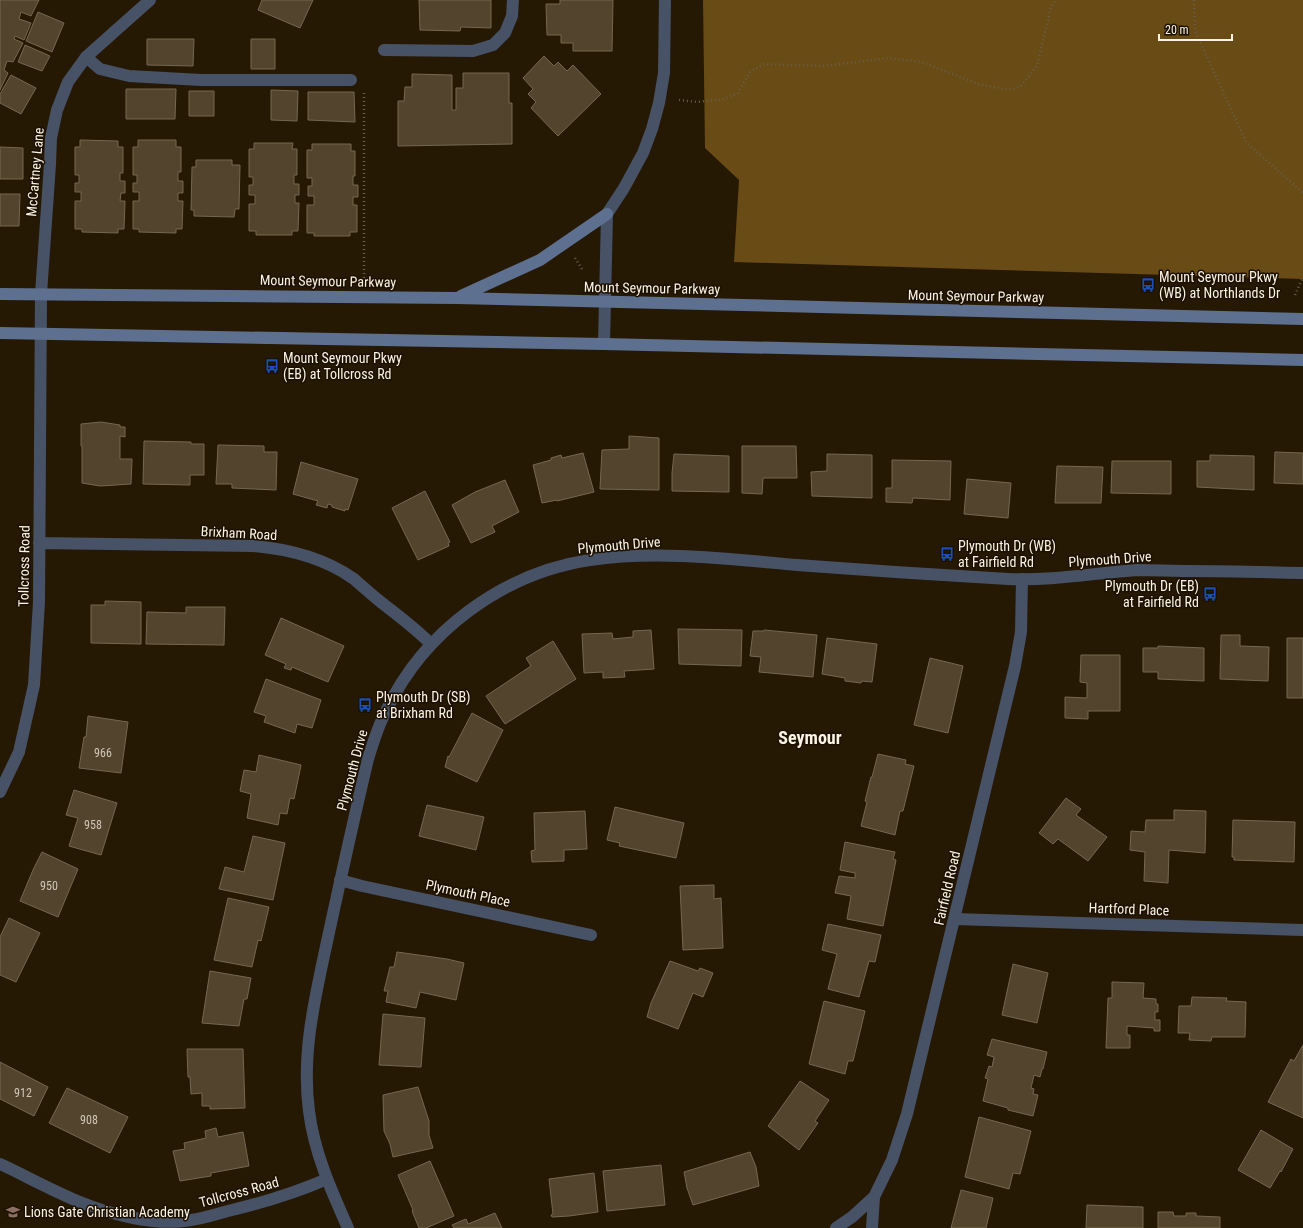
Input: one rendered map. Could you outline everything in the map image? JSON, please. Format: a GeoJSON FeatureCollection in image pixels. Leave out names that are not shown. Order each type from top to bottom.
{"type":"FeatureCollection","features":[{"type":"Feature","properties":{"kind":"main road"},"geometry":{"type":"LineString","coordinates":[[457,298],[540,260],[607,214]]}},
{"type":"Feature","properties":{"kind":"main road","name":"Mount Seymour Parkway"},"geometry":{"type":"LineString","coordinates":[[0,294],[457,298],[1303,319]]}},
{"type":"Feature","properties":{"kind":"main road"},"geometry":{"type":"LineString","coordinates":[[0,333],[604,344],[1303,360]]}},
{"type":"Feature","properties":{"kind":"street","name":"McCartney Lane"},"geometry":{"type":"LineString","coordinates":[[41,334],[41,294],[51,138],[57,110],[68,82],[86,57],[150,0]]}},
{"type":"Feature","properties":{"kind":"street"},"geometry":{"type":"LineString","coordinates":[[384,50],[473,51],[493,45],[505,33],[512,16],[513,0]]}},
{"type":"Feature","properties":{"kind":"street"},"geometry":{"type":"LineString","coordinates":[[604,344],[607,214],[624,188],[643,154],[652,129],[660,99],[664,73],[665,0]]}},
{"type":"Feature","properties":{"kind":"street"},"geometry":{"type":"LineString","coordinates":[[86,57],[100,68],[129,76],[201,80],[352,80]]}},
{"type":"Feature","properties":{"kind":"street","name":"Tollcross Road"},"geometry":{"type":"LineString","coordinates":[[0,792],[19,752],[34,685],[39,602],[41,334]]}},
{"type":"Feature","properties":{"kind":"street","name":"Brixham Road"},"geometry":{"type":"LineString","coordinates":[[39,543],[253,546],[276,548],[305,555],[330,565],[353,579],[432,644]]}},
{"type":"Feature","properties":{"kind":"street","name":"Plymouth Drive"},"geometry":{"type":"LineString","coordinates":[[348,1228],[318,1156],[309,1110],[307,1055],[318,980],[368,759],[376,734],[397,691],[415,664],[448,627],[468,612],[510,585],[550,569],[590,560],[648,555],[708,557],[891,572],[1022,579],[1082,576],[1138,570],[1303,573]]}},
{"type":"Feature","properties":{"kind":"street","name":"Fairfield Road"},"geometry":{"type":"LineString","coordinates":[[872,1228],[874,1198],[892,1160],[907,1114],[1016,660],[1021,632],[1022,579]]}},
{"type":"Feature","properties":{"kind":"street","name":"Plymouth Place"},"geometry":{"type":"LineString","coordinates":[[340,880],[591,935]]}},
{"type":"Feature","properties":{"kind":"street","name":"Hartford Place"},"geometry":{"type":"LineString","coordinates":[[955,919],[1303,930]]}},
{"type":"Feature","properties":{"kind":"street","name":"Tollcross Road"},"geometry":{"type":"LineString","coordinates":[[0,1164],[80,1202],[106,1211],[137,1218],[160,1221],[184,1221],[226,1212],[264,1202],[309,1187],[327,1179]]}},
{"type":"Feature","properties":{"kind":"street","name":"Fairfield Road"},"geometry":{"type":"LineString","coordinates":[[836,1228],[852,1217],[874,1198]]}},
{"type":"Feature","properties":{"kind":"path"},"geometry":{"type":"LineString","coordinates":[[660,99],[697,102],[724,99],[738,93],[750,72],[764,64],[824,66],[889,58],[922,62],[978,84],[1008,90],[1021,86],[1037,66],[1051,7],[1056,0]]}},
{"type":"Feature","properties":{"kind":"path"},"geometry":{"type":"LineString","coordinates":[[1194,0],[1194,31],[1246,142],[1303,193]]}},
{"type":"Feature","properties":{"kind":"path"},"geometry":{"type":"LineString","coordinates":[[352,80],[364,86],[364,297]]}},
{"type":"Feature","properties":{"kind":"path"},"geometry":{"type":"LineString","coordinates":[[1296,295],[1303,277]]}},
{"type":"Feature","properties":{"kind":"shaded area"},"geometry":{"type":"Polygon","coordinates":[[[703,0],[1303,0],[1303,279],[734,262],[739,180],[705,148],[703,0]]]}},
{"type":"Feature","properties":{"kind":"building"},"geometry":{"type":"Polygon","coordinates":[[[0,0],[39,0],[31,16],[21,12],[19,19],[31,23],[24,40],[15,36],[14,39],[23,43],[13,62],[7,61],[4,70],[8,73],[0,90],[0,0]]]}},
{"type":"Feature","properties":{"kind":"building"},"geometry":{"type":"Polygon","coordinates":[[[262,0],[313,0],[300,28],[258,10],[262,0]]]}},
{"type":"Feature","properties":{"kind":"building"},"geometry":{"type":"Polygon","coordinates":[[[419,0],[491,0],[491,28],[461,27],[460,31],[420,30],[419,0]]]}},
{"type":"Feature","properties":{"kind":"building"},"geometry":{"type":"Polygon","coordinates":[[[560,0],[613,0],[612,51],[573,51],[573,43],[561,43],[561,35],[547,35],[546,4],[560,4],[560,0]]]}},
{"type":"Feature","properties":{"kind":"building"},"geometry":{"type":"Polygon","coordinates":[[[38,12],[64,23],[52,52],[26,41],[38,12]]]}},
{"type":"Feature","properties":{"kind":"building"},"geometry":{"type":"Polygon","coordinates":[[[147,39],[194,39],[193,66],[147,65],[147,39]]]}},
{"type":"Feature","properties":{"kind":"building"},"geometry":{"type":"Polygon","coordinates":[[[251,39],[275,39],[275,69],[251,69],[251,39]]]}},
{"type":"Feature","properties":{"kind":"building"},"geometry":{"type":"Polygon","coordinates":[[[25,45],[50,56],[42,71],[18,62],[25,45]]]}},
{"type":"Feature","properties":{"kind":"building"},"geometry":{"type":"Polygon","coordinates":[[[544,56],[554,66],[558,62],[567,71],[573,65],[601,94],[558,136],[531,108],[536,102],[528,94],[533,89],[523,78],[544,56]]]}},
{"type":"Feature","properties":{"kind":"building"},"geometry":{"type":"Polygon","coordinates":[[[463,73],[509,73],[509,103],[512,103],[512,144],[398,146],[398,101],[404,101],[405,87],[412,87],[412,74],[452,75],[452,110],[456,110],[456,88],[463,88],[463,73]]]}},
{"type":"Feature","properties":{"kind":"building"},"geometry":{"type":"Polygon","coordinates":[[[11,75],[36,88],[21,114],[0,103],[0,94],[11,75]]]}},
{"type":"Feature","properties":{"kind":"building"},"geometry":{"type":"Polygon","coordinates":[[[126,89],[176,89],[175,119],[126,119],[126,89]]]}},
{"type":"Feature","properties":{"kind":"building"},"geometry":{"type":"Polygon","coordinates":[[[271,90],[298,91],[297,121],[271,120],[271,90]]]}},
{"type":"Feature","properties":{"kind":"building"},"geometry":{"type":"Polygon","coordinates":[[[189,91],[214,91],[214,116],[189,116],[189,91]]]}},
{"type":"Feature","properties":{"kind":"building"},"geometry":{"type":"Polygon","coordinates":[[[308,92],[354,92],[355,122],[308,120],[308,92]]]}},
{"type":"Feature","properties":{"kind":"building"},"geometry":{"type":"Polygon","coordinates":[[[80,140],[118,141],[118,147],[123,147],[123,173],[120,173],[120,181],[125,181],[125,193],[121,193],[120,201],[125,201],[124,229],[118,229],[118,233],[82,232],[82,229],[75,229],[75,201],[81,201],[81,192],[75,192],[75,183],[79,183],[79,175],[75,175],[75,147],[80,147],[80,140]]]}},
{"type":"Feature","properties":{"kind":"building"},"geometry":{"type":"Polygon","coordinates":[[[138,140],[176,140],[176,147],[181,147],[181,172],[178,172],[178,181],[183,181],[183,193],[178,193],[178,201],[183,201],[182,229],[176,229],[176,233],[139,232],[139,229],[133,229],[133,201],[139,201],[139,192],[133,192],[133,183],[137,183],[137,175],[133,175],[133,147],[138,147],[138,140]]]}},
{"type":"Feature","properties":{"kind":"building"},"geometry":{"type":"Polygon","coordinates":[[[254,143],[293,143],[292,149],[297,149],[297,175],[294,175],[294,184],[299,184],[299,195],[295,195],[295,203],[299,203],[298,231],[292,231],[292,235],[256,235],[256,231],[249,231],[249,204],[255,204],[255,195],[249,195],[249,185],[253,185],[253,177],[249,177],[249,149],[254,149],[254,143]]]}},
{"type":"Feature","properties":{"kind":"building"},"geometry":{"type":"Polygon","coordinates":[[[312,144],[351,144],[351,151],[355,151],[355,176],[353,176],[353,185],[358,185],[358,197],[353,197],[353,205],[357,205],[357,232],[350,232],[350,236],[314,236],[314,233],[307,233],[307,205],[314,205],[314,196],[308,196],[308,186],[312,186],[312,178],[307,178],[307,150],[312,150],[312,144]]]}},
{"type":"Feature","properties":{"kind":"building"},"geometry":{"type":"Polygon","coordinates":[[[0,147],[23,148],[23,179],[0,179],[0,147]]]}},
{"type":"Feature","properties":{"kind":"building"},"geometry":{"type":"Polygon","coordinates":[[[196,160],[232,160],[232,165],[240,165],[239,209],[235,209],[234,217],[194,216],[194,210],[191,210],[192,167],[196,167],[196,160]]]}},
{"type":"Feature","properties":{"kind":"building"},"geometry":{"type":"Polygon","coordinates":[[[0,194],[20,194],[19,226],[0,226],[0,194]]]}},
{"type":"Feature","properties":{"kind":"building"},"geometry":{"type":"Polygon","coordinates":[[[101,422],[125,427],[125,437],[120,436],[120,459],[132,459],[131,484],[100,486],[82,483],[81,424],[101,422]]]}},
{"type":"Feature","properties":{"kind":"building"},"geometry":{"type":"Polygon","coordinates":[[[629,436],[659,438],[659,490],[600,489],[602,450],[629,449],[629,436]]]}},
{"type":"Feature","properties":{"kind":"building"},"geometry":{"type":"Polygon","coordinates":[[[144,441],[191,442],[191,444],[204,444],[204,475],[190,475],[190,485],[143,484],[144,441]]]}},
{"type":"Feature","properties":{"kind":"building"},"geometry":{"type":"Polygon","coordinates":[[[218,445],[264,446],[264,452],[277,452],[276,490],[232,488],[232,484],[216,484],[218,445]]]}},
{"type":"Feature","properties":{"kind":"building"},"geometry":{"type":"Polygon","coordinates":[[[742,446],[796,446],[797,478],[763,478],[762,494],[742,493],[742,446]]]}},
{"type":"Feature","properties":{"kind":"building"},"geometry":{"type":"Polygon","coordinates":[[[1275,452],[1303,453],[1303,484],[1274,483],[1275,452]]]}},
{"type":"Feature","properties":{"kind":"building"},"geometry":{"type":"Polygon","coordinates":[[[583,453],[594,492],[542,503],[533,465],[551,460],[551,458],[561,455],[562,458],[583,453]]]}},
{"type":"Feature","properties":{"kind":"building"},"geometry":{"type":"Polygon","coordinates":[[[674,454],[729,456],[729,492],[672,491],[674,454]]]}},
{"type":"Feature","properties":{"kind":"building"},"geometry":{"type":"Polygon","coordinates":[[[827,454],[872,455],[872,498],[812,496],[811,472],[827,471],[827,454]]]}},
{"type":"Feature","properties":{"kind":"building"},"geometry":{"type":"Polygon","coordinates":[[[1210,455],[1254,456],[1254,490],[1197,487],[1197,461],[1210,461],[1210,455]]]}},
{"type":"Feature","properties":{"kind":"building"},"geometry":{"type":"Polygon","coordinates":[[[892,460],[951,461],[950,500],[913,498],[912,503],[886,502],[886,488],[892,488],[892,460]]]}},
{"type":"Feature","properties":{"kind":"building"},"geometry":{"type":"Polygon","coordinates":[[[1112,461],[1171,461],[1171,494],[1111,493],[1112,461]]]}},
{"type":"Feature","properties":{"kind":"building"},"geometry":{"type":"Polygon","coordinates":[[[301,462],[358,479],[348,510],[345,509],[345,511],[332,507],[332,505],[328,504],[327,508],[316,505],[318,501],[293,494],[301,462]]]}},
{"type":"Feature","properties":{"kind":"building"},"geometry":{"type":"Polygon","coordinates":[[[1057,466],[1103,467],[1101,503],[1055,503],[1057,466]]]}},
{"type":"Feature","properties":{"kind":"building"},"geometry":{"type":"Polygon","coordinates":[[[967,479],[1011,483],[1008,518],[964,514],[967,479]]]}},
{"type":"Feature","properties":{"kind":"building"},"geometry":{"type":"Polygon","coordinates":[[[505,480],[519,512],[492,526],[495,532],[471,543],[452,505],[475,492],[505,480]]]}},
{"type":"Feature","properties":{"kind":"building"},"geometry":{"type":"Polygon","coordinates":[[[425,491],[450,542],[448,543],[449,546],[418,560],[392,508],[425,491]]]}},
{"type":"Feature","properties":{"kind":"building"},"geometry":{"type":"Polygon","coordinates":[[[105,601],[141,602],[141,644],[91,643],[91,605],[105,605],[105,601]]]}},
{"type":"Feature","properties":{"kind":"building"},"geometry":{"type":"Polygon","coordinates":[[[186,607],[225,607],[224,645],[146,644],[147,612],[186,613],[186,607]]]}},
{"type":"Feature","properties":{"kind":"building"},"geometry":{"type":"Polygon","coordinates":[[[281,618],[344,646],[328,682],[292,667],[291,670],[284,668],[286,664],[265,655],[281,618]]]}},
{"type":"Feature","properties":{"kind":"building"},"geometry":{"type":"Polygon","coordinates":[[[678,629],[742,630],[741,666],[679,664],[678,629]]]}},
{"type":"Feature","properties":{"kind":"building"},"geometry":{"type":"Polygon","coordinates":[[[651,630],[654,669],[624,671],[625,677],[603,678],[603,672],[584,673],[582,634],[612,633],[613,639],[633,637],[633,631],[651,630]]]}},
{"type":"Feature","properties":{"kind":"building"},"geometry":{"type":"Polygon","coordinates":[[[764,630],[817,635],[813,677],[759,672],[761,657],[750,656],[753,631],[764,630]]]}},
{"type":"Feature","properties":{"kind":"building"},"geometry":{"type":"Polygon","coordinates":[[[1221,635],[1240,635],[1240,646],[1269,647],[1268,681],[1220,679],[1221,635]]]}},
{"type":"Feature","properties":{"kind":"building"},"geometry":{"type":"Polygon","coordinates":[[[827,638],[877,644],[872,682],[862,681],[861,683],[845,681],[845,678],[822,674],[827,638]]]}},
{"type":"Feature","properties":{"kind":"building"},"geometry":{"type":"Polygon","coordinates":[[[1287,638],[1303,638],[1303,698],[1287,698],[1287,638]]]}},
{"type":"Feature","properties":{"kind":"building"},"geometry":{"type":"Polygon","coordinates":[[[553,641],[576,679],[505,724],[486,696],[531,666],[526,658],[553,641]]]}},
{"type":"Feature","properties":{"kind":"building"},"geometry":{"type":"Polygon","coordinates":[[[1158,646],[1204,648],[1204,681],[1158,679],[1158,672],[1143,672],[1143,648],[1158,648],[1158,646]]]}},
{"type":"Feature","properties":{"kind":"building"},"geometry":{"type":"Polygon","coordinates":[[[1081,655],[1120,655],[1120,711],[1088,711],[1088,719],[1065,718],[1065,697],[1087,698],[1087,683],[1080,682],[1081,655]]]}},
{"type":"Feature","properties":{"kind":"building"},"geometry":{"type":"Polygon","coordinates":[[[930,658],[963,666],[948,733],[914,725],[930,658]]]}},
{"type":"Feature","properties":{"kind":"building"},"geometry":{"type":"Polygon","coordinates":[[[266,679],[321,700],[312,728],[297,724],[295,733],[264,722],[266,716],[254,712],[266,679]]]}},
{"type":"Feature","properties":{"kind":"building"},"geometry":{"type":"Polygon","coordinates":[[[472,713],[503,730],[477,782],[445,767],[448,756],[449,757],[472,713]]]}},
{"type":"Feature","properties":{"kind":"building"},"geometry":{"type":"Polygon","coordinates":[[[88,716],[128,722],[121,773],[79,768],[84,737],[86,737],[88,716]]]}},
{"type":"Feature","properties":{"kind":"building"},"geometry":{"type":"Polygon","coordinates":[[[878,754],[906,760],[905,764],[914,766],[903,811],[900,811],[895,835],[861,826],[867,802],[865,801],[878,754]]]}},
{"type":"Feature","properties":{"kind":"building"},"geometry":{"type":"Polygon","coordinates":[[[259,755],[301,765],[294,799],[290,798],[287,814],[280,813],[278,825],[247,818],[251,794],[240,791],[244,770],[256,772],[259,755]]]}},
{"type":"Feature","properties":{"kind":"building"},"geometry":{"type":"Polygon","coordinates":[[[74,790],[117,803],[101,855],[69,846],[78,818],[66,815],[74,790]]]}},
{"type":"Feature","properties":{"kind":"building"},"geometry":{"type":"Polygon","coordinates":[[[1066,798],[1081,809],[1076,815],[1107,837],[1088,861],[1058,839],[1053,844],[1039,833],[1066,798]]]}},
{"type":"Feature","properties":{"kind":"building"},"geometry":{"type":"Polygon","coordinates":[[[427,805],[484,817],[476,850],[419,836],[427,805]]]}},
{"type":"Feature","properties":{"kind":"building"},"geometry":{"type":"Polygon","coordinates":[[[615,807],[684,823],[676,858],[619,846],[620,843],[607,840],[615,807]]]}},
{"type":"Feature","properties":{"kind":"building"},"geometry":{"type":"Polygon","coordinates":[[[1174,810],[1206,811],[1205,853],[1169,850],[1168,883],[1144,881],[1145,852],[1130,850],[1131,831],[1145,832],[1146,820],[1174,820],[1174,810]]]}},
{"type":"Feature","properties":{"kind":"building"},"geometry":{"type":"Polygon","coordinates":[[[585,811],[587,849],[564,850],[564,861],[532,862],[531,851],[535,850],[534,813],[585,811]]]}},
{"type":"Feature","properties":{"kind":"building"},"geometry":{"type":"Polygon","coordinates":[[[1233,820],[1295,822],[1294,862],[1234,860],[1234,857],[1232,857],[1233,820]]]}},
{"type":"Feature","properties":{"kind":"building"},"geometry":{"type":"Polygon","coordinates":[[[253,836],[285,843],[273,900],[219,889],[225,867],[244,872],[253,836]]]}},
{"type":"Feature","properties":{"kind":"building"},"geometry":{"type":"Polygon","coordinates":[[[845,842],[895,852],[893,859],[896,860],[883,926],[847,919],[851,896],[835,893],[839,876],[855,878],[855,873],[840,870],[845,842]]]}},
{"type":"Feature","properties":{"kind":"building"},"geometry":{"type":"Polygon","coordinates":[[[42,852],[78,869],[58,917],[20,901],[42,852]]]}},
{"type":"Feature","properties":{"kind":"building"},"geometry":{"type":"Polygon","coordinates":[[[714,885],[714,899],[721,898],[723,948],[683,950],[680,886],[714,885]]]}},
{"type":"Feature","properties":{"kind":"building"},"geometry":{"type":"Polygon","coordinates":[[[228,898],[269,907],[261,941],[258,940],[252,967],[214,960],[228,898]]]}},
{"type":"Feature","properties":{"kind":"building"},"geometry":{"type":"Polygon","coordinates":[[[9,918],[40,933],[16,982],[0,975],[0,937],[9,918]]]}},
{"type":"Feature","properties":{"kind":"building"},"geometry":{"type":"Polygon","coordinates":[[[828,924],[881,935],[875,962],[869,961],[859,997],[828,989],[837,954],[822,950],[828,924]]]}},
{"type":"Feature","properties":{"kind":"building"},"geometry":{"type":"Polygon","coordinates":[[[397,952],[464,963],[456,1000],[420,992],[416,1008],[386,1002],[388,991],[384,991],[390,967],[394,967],[397,952]]]}},
{"type":"Feature","properties":{"kind":"building"},"geometry":{"type":"Polygon","coordinates":[[[670,961],[698,971],[700,968],[713,973],[703,997],[693,993],[678,1029],[647,1017],[651,1003],[670,961]]]}},
{"type":"Feature","properties":{"kind":"building"},"geometry":{"type":"Polygon","coordinates":[[[1013,964],[1048,973],[1037,1023],[1002,1015],[1013,964]]]}},
{"type":"Feature","properties":{"kind":"building"},"geometry":{"type":"Polygon","coordinates":[[[210,971],[251,978],[247,999],[244,999],[239,1026],[202,1023],[210,971]]]}},
{"type":"Feature","properties":{"kind":"building"},"geometry":{"type":"Polygon","coordinates":[[[1112,982],[1144,983],[1143,998],[1156,999],[1156,1004],[1158,1004],[1158,1012],[1155,1012],[1155,1020],[1160,1020],[1160,1031],[1154,1031],[1154,1028],[1127,1026],[1127,1035],[1130,1035],[1130,1048],[1106,1048],[1108,998],[1112,998],[1112,982]]]}},
{"type":"Feature","properties":{"kind":"building"},"geometry":{"type":"Polygon","coordinates":[[[1192,997],[1227,998],[1226,1001],[1246,1002],[1245,1037],[1212,1037],[1211,1041],[1189,1040],[1190,1033],[1178,1033],[1179,1006],[1191,1006],[1192,997]]]}},
{"type":"Feature","properties":{"kind":"building"},"geometry":{"type":"Polygon","coordinates":[[[824,1001],[865,1011],[853,1061],[848,1061],[845,1074],[809,1064],[824,1001]]]}},
{"type":"Feature","properties":{"kind":"building"},"geometry":{"type":"Polygon","coordinates":[[[383,1014],[425,1018],[421,1067],[379,1065],[383,1014]]]}},
{"type":"Feature","properties":{"kind":"building"},"geometry":{"type":"Polygon","coordinates":[[[992,1039],[1047,1052],[1040,1077],[1034,1075],[1031,1088],[1034,1089],[1033,1094],[1038,1095],[1033,1116],[1008,1110],[1008,1108],[983,1101],[988,1079],[985,1078],[989,1066],[992,1067],[994,1057],[987,1055],[992,1039]]]}},
{"type":"Feature","properties":{"kind":"building"},"geometry":{"type":"Polygon","coordinates":[[[1303,1045],[1303,1118],[1268,1102],[1291,1059],[1294,1061],[1303,1045]]]}},
{"type":"Feature","properties":{"kind":"building"},"geometry":{"type":"Polygon","coordinates":[[[187,1049],[243,1049],[245,1108],[210,1109],[210,1106],[202,1106],[202,1093],[191,1094],[190,1077],[188,1077],[187,1049]]]}},
{"type":"Feature","properties":{"kind":"building"},"geometry":{"type":"Polygon","coordinates":[[[0,1062],[48,1087],[34,1116],[0,1099],[0,1062]]]}},
{"type":"Feature","properties":{"kind":"building"},"geometry":{"type":"Polygon","coordinates":[[[800,1081],[829,1100],[815,1121],[818,1123],[799,1150],[768,1126],[800,1081]]]}},
{"type":"Feature","properties":{"kind":"building"},"geometry":{"type":"Polygon","coordinates":[[[418,1087],[429,1121],[429,1135],[433,1148],[393,1157],[390,1144],[384,1131],[383,1095],[418,1087]]]}},
{"type":"Feature","properties":{"kind":"building"},"geometry":{"type":"Polygon","coordinates":[[[67,1088],[128,1117],[110,1153],[49,1123],[67,1088]]]}},
{"type":"Feature","properties":{"kind":"building"},"geometry":{"type":"Polygon","coordinates":[[[979,1117],[1031,1131],[1020,1174],[1013,1173],[1009,1189],[965,1177],[979,1117]]]}},
{"type":"Feature","properties":{"kind":"building"},"geometry":{"type":"Polygon","coordinates":[[[216,1128],[218,1137],[243,1132],[249,1166],[211,1173],[211,1176],[180,1181],[173,1151],[185,1149],[184,1143],[206,1138],[205,1131],[216,1128]]]}},
{"type":"Feature","properties":{"kind":"building"},"geometry":{"type":"Polygon","coordinates":[[[1261,1130],[1293,1149],[1281,1172],[1280,1171],[1270,1188],[1238,1170],[1261,1130]]]}},
{"type":"Feature","properties":{"kind":"building"},"geometry":{"type":"Polygon","coordinates":[[[750,1152],[756,1167],[759,1186],[693,1205],[687,1188],[684,1172],[750,1152]]]}},
{"type":"Feature","properties":{"kind":"building"},"geometry":{"type":"Polygon","coordinates":[[[430,1161],[454,1216],[426,1228],[419,1228],[398,1175],[430,1161]]]}},
{"type":"Feature","properties":{"kind":"building"},"geometry":{"type":"Polygon","coordinates":[[[661,1165],[665,1205],[607,1211],[603,1171],[661,1165]]]}},
{"type":"Feature","properties":{"kind":"building"},"geometry":{"type":"Polygon","coordinates":[[[594,1173],[598,1212],[552,1217],[551,1215],[553,1214],[549,1179],[594,1173]]]}},
{"type":"Feature","properties":{"kind":"building"},"geometry":{"type":"Polygon","coordinates":[[[961,1190],[993,1198],[986,1228],[951,1228],[961,1190]]]}},
{"type":"Feature","properties":{"kind":"building"},"geometry":{"type":"Polygon","coordinates":[[[1087,1205],[1143,1207],[1143,1228],[1086,1228],[1087,1205]]]}},
{"type":"Feature","properties":{"kind":"building"},"geometry":{"type":"Polygon","coordinates":[[[1158,1212],[1173,1212],[1174,1216],[1186,1216],[1186,1213],[1196,1213],[1196,1216],[1220,1217],[1220,1228],[1158,1228],[1158,1212]]]}},
{"type":"Feature","properties":{"kind":"building"},"geometry":{"type":"Polygon","coordinates":[[[495,1213],[502,1228],[454,1228],[452,1225],[466,1219],[468,1224],[495,1213]]]}},
{"type":"Feature","properties":{"kind":"place","name":"Mount Seymour Pkwy (WB) at Northlands Dr"},"geometry":{"type":"Point","coordinates":[1148,285]}},
{"type":"Feature","properties":{"kind":"place","name":"Mount Seymour Pkwy (EB) at Tollcross Rd"},"geometry":{"type":"Point","coordinates":[272,366]}},
{"type":"Feature","properties":{"kind":"place","name":"Plymouth Dr (WB) at Fairfield Rd"},"geometry":{"type":"Point","coordinates":[947,554]}},
{"type":"Feature","properties":{"kind":"place","name":"Plymouth Dr (EB) at Fairfield Rd"},"geometry":{"type":"Point","coordinates":[1210,594]}},
{"type":"Feature","properties":{"kind":"place","name":"Plymouth Dr (SB) at Brixham Rd"},"geometry":{"type":"Point","coordinates":[365,705]}},
{"type":"Feature","properties":{"kind":"place","name":"Lions Gate Christian Academy"},"geometry":{"type":"Point","coordinates":[13,1212]}},
{"type":"Feature","properties":{"kind":"district","name":"Seymour"},"geometry":{"type":"Point","coordinates":[810,737]}}]}
